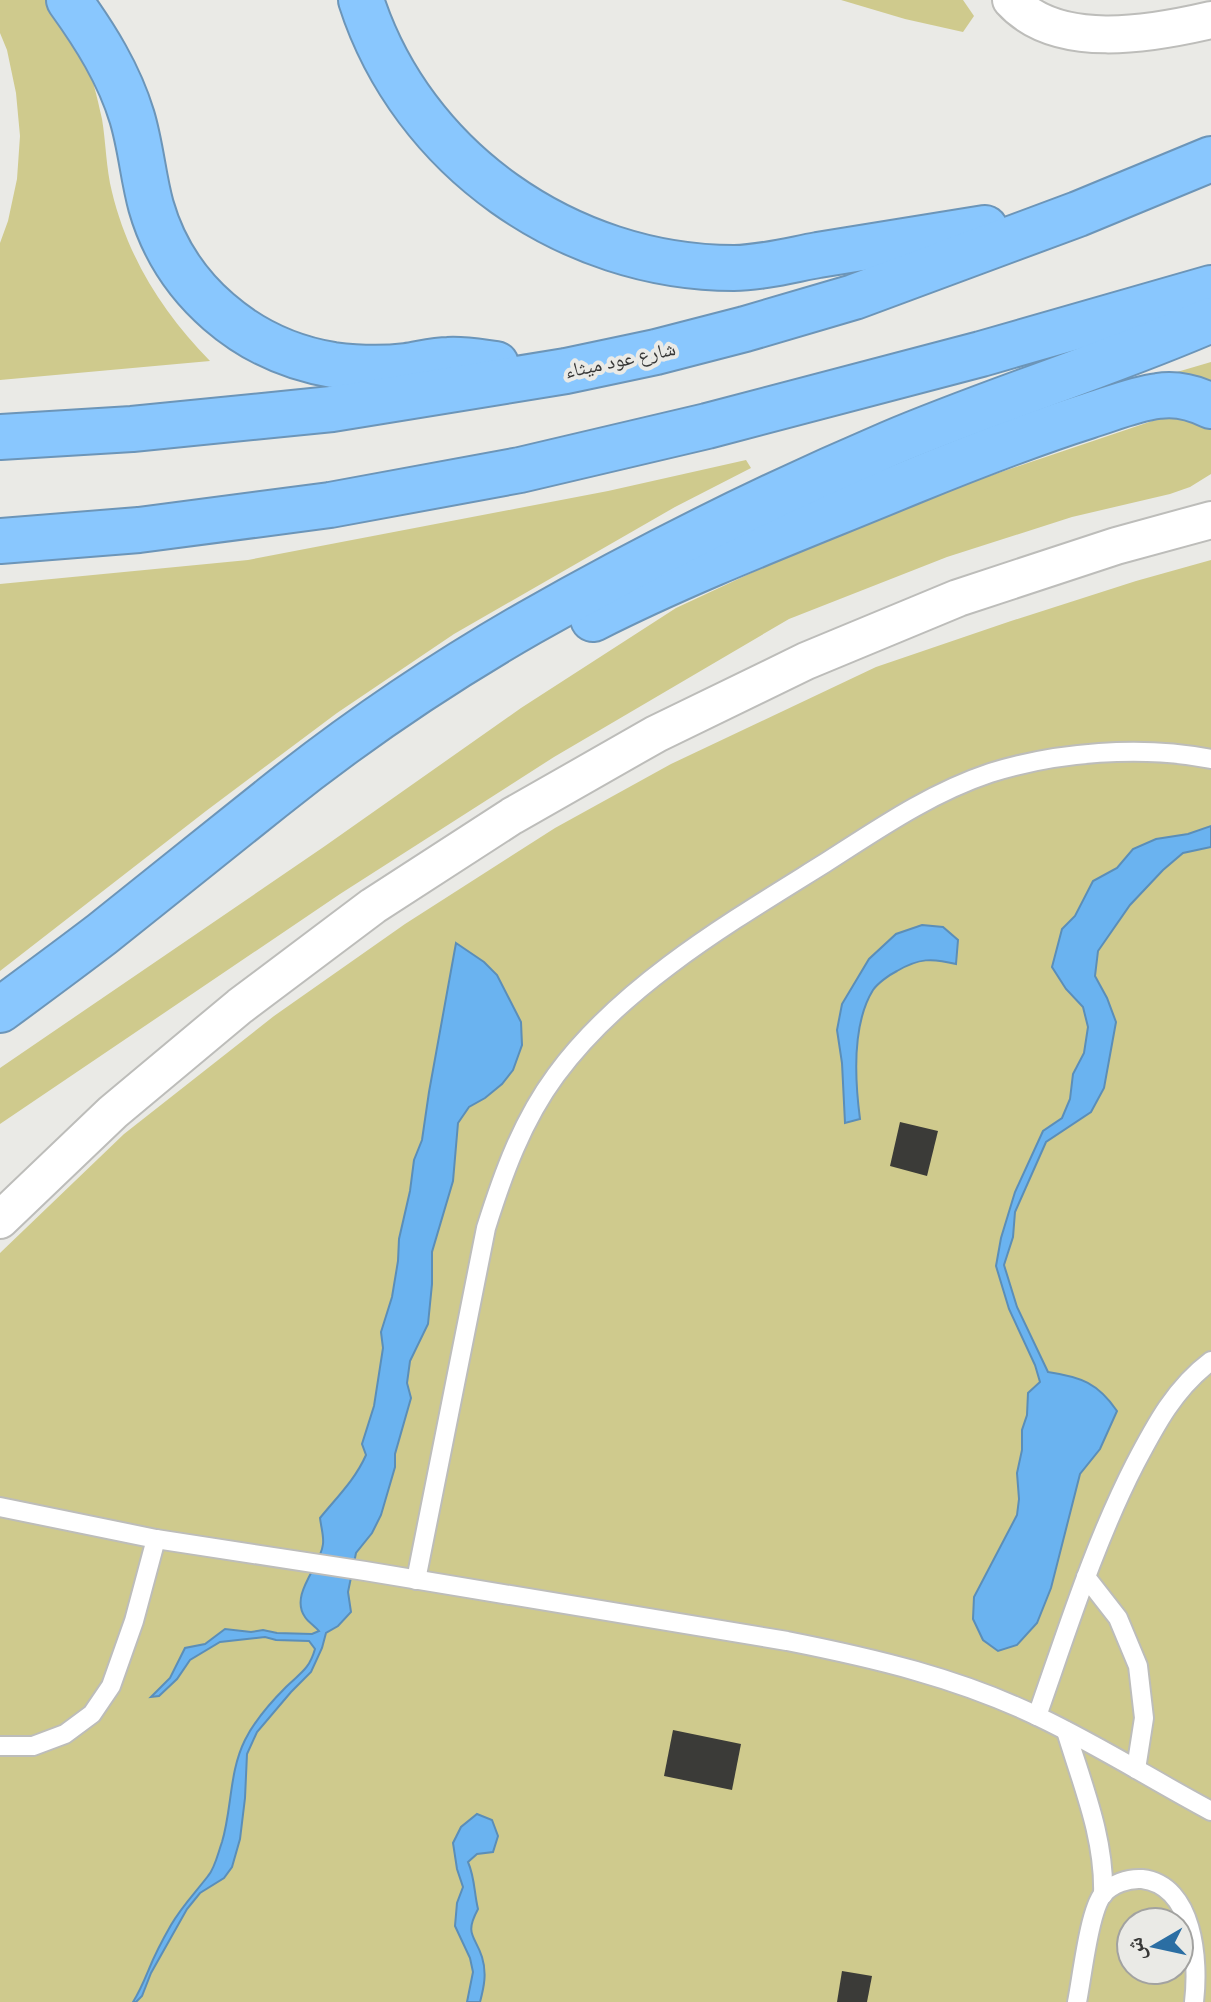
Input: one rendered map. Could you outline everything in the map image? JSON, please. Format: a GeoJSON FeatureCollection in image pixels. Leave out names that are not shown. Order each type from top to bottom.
{"type":"FeatureCollection","features":[{"type":"Feature","properties":{"kind":"highway"},"geometry":{"type":"LineString","coordinates":[[69,0],[106,56],[123,95],[139,146],[150,204],[171,256],[186,279],[222,315],[253,336],[286,352],[332,365],[381,368],[458,360],[566,371]]}},
{"type":"Feature","properties":{"kind":"highway"},"geometry":{"type":"LineString","coordinates":[[361,0],[382,53],[404,91],[460,158],[529,211],[567,232],[608,248],[651,260],[737,268],[1078,214]]}},
{"type":"Feature","properties":{"kind":"highway","name":"شارع عود ميثاء"},"geometry":{"type":"LineString","coordinates":[[0,437],[132,429],[332,409],[566,371],[656,352],[854,297],[1078,214],[1211,159]]}},
{"type":"Feature","properties":{"kind":"highway"},"geometry":{"type":"LineString","coordinates":[[0,541],[139,530],[330,505],[520,470],[707,426],[981,354],[1211,288]]}},
{"type":"Feature","properties":{"kind":"highway"},"geometry":{"type":"LineString","coordinates":[[0,1010],[335,750],[525,625],[689,536],[889,444],[1171,338],[1211,320]]}},
{"type":"Feature","properties":{"kind":"highway"},"geometry":{"type":"LineString","coordinates":[[335,750],[393,730],[461,698],[543,647],[626,603],[974,456],[1121,405],[1159,396],[1197,399],[1211,406]]}},
{"type":"Feature","properties":{"kind":"street"},"geometry":{"type":"LineString","coordinates":[[1011,0],[1044,24],[1075,33],[1124,34],[1171,30],[1211,20]]}},
{"type":"Feature","properties":{"kind":"street"},"geometry":{"type":"LineString","coordinates":[[0,1220],[113,1112],[240,1006],[373,906],[512,816],[656,734],[806,661],[958,598],[1116,546],[1211,520]]}},
{"type":"Feature","properties":{"kind":"lane"},"geometry":{"type":"LineString","coordinates":[[416,1580],[486,1228],[502,1175],[522,1129],[555,1076],[595,1028],[693,947],[911,809],[950,788],[1033,762],[1108,752],[1167,753],[1210,759]]}},
{"type":"Feature","properties":{"kind":"lane"},"geometry":{"type":"LineString","coordinates":[[1037,1716],[1118,1497],[1160,1416],[1196,1372],[1211,1361]]}},
{"type":"Feature","properties":{"kind":"lane"},"geometry":{"type":"LineString","coordinates":[[0,1507],[156,1539],[365,1571],[851,1654],[927,1674],[1037,1716],[1211,1811]]}},
{"type":"Feature","properties":{"kind":"lane"},"geometry":{"type":"LineString","coordinates":[[0,1746],[33,1746],[65,1734],[92,1714],[111,1686],[134,1621],[156,1539]]}},
{"type":"Feature","properties":{"kind":"lane"},"geometry":{"type":"LineString","coordinates":[[1086,1577],[1118,1618],[1138,1666],[1144,1718],[1136,1769]]}},
{"type":"Feature","properties":{"kind":"lane"},"geometry":{"type":"LineString","coordinates":[[1066,1731],[1099,1842],[1103,1877],[1103,1895],[1090,1930],[1077,2002]]}},
{"type":"Feature","properties":{"kind":"lane"},"geometry":{"type":"LineString","coordinates":[[1103,1895],[1118,1883],[1136,1878],[1155,1881],[1170,1891],[1181,1904],[1193,1945],[1194,2002]]}},
{"type":"Feature","properties":{"kind":"shaded area"},"geometry":{"type":"Polygon","coordinates":[[[0,0],[52,0],[72,33],[83,53],[94,86],[102,119],[110,183],[127,240],[163,304],[210,361],[0,380],[0,243],[17,179],[20,136],[16,93],[0,33],[0,0]]]}},
{"type":"Feature","properties":{"kind":"shaded area"},"geometry":{"type":"Polygon","coordinates":[[[841,0],[963,0],[974,16],[963,32],[841,0]]]}},
{"type":"Feature","properties":{"kind":"shaded area"},"geometry":{"type":"Polygon","coordinates":[[[1211,362],[1211,386],[1190,380],[1177,372],[1211,362]]]}},
{"type":"Feature","properties":{"kind":"shaded area"},"geometry":{"type":"Polygon","coordinates":[[[1170,415],[1211,422],[1211,474],[1190,487],[1072,517],[947,557],[789,619],[554,757],[340,894],[0,1124],[0,1068],[521,708],[676,608],[828,537],[942,492],[1170,415]]]}},
{"type":"Feature","properties":{"kind":"shaded area"},"geometry":{"type":"Polygon","coordinates":[[[746,460],[751,468],[675,507],[454,634],[337,713],[0,971],[0,584],[248,560],[608,491],[746,460]]]}},
{"type":"Feature","properties":{"kind":"shaded area"},"geometry":{"type":"Polygon","coordinates":[[[1211,560],[1211,2002],[0,2002],[0,1253],[124,1134],[274,1016],[405,924],[555,828],[671,764],[876,667],[1011,621],[1211,560]]]}},
{"type":"Feature","properties":{"kind":"water"},"geometry":{"type":"Polygon","coordinates":[[[1211,826],[1211,847],[1183,853],[1163,870],[1130,905],[1098,951],[1095,976],[1116,1022],[1104,1088],[1091,1112],[1046,1142],[1015,1212],[1013,1237],[1004,1265],[1017,1307],[1048,1372],[1088,1383],[1103,1394],[1117,1411],[1100,1449],[1080,1474],[1051,1588],[1037,1623],[1017,1645],[998,1651],[983,1640],[973,1619],[974,1597],[1017,1515],[1017,1473],[1028,1393],[1040,1382],[1009,1309],[996,1266],[1015,1192],[1043,1131],[1062,1118],[1070,1099],[1073,1074],[1084,1053],[1088,1027],[1083,1007],[1066,989],[1052,967],[1062,929],[1075,916],[1093,881],[1117,868],[1133,849],[1156,839],[1188,834],[1211,826]]]}},
{"type":"Feature","properties":{"kind":"water"},"geometry":{"type":"Polygon","coordinates":[[[922,925],[943,927],[958,940],[956,964],[919,961],[887,977],[873,990],[861,1019],[858,1036],[856,1070],[860,1119],[845,1123],[837,1030],[842,1004],[869,959],[896,934],[922,925]]]}},
{"type":"Feature","properties":{"kind":"water"},"geometry":{"type":"Polygon","coordinates":[[[456,943],[497,975],[521,1022],[522,1045],[513,1070],[502,1084],[469,1107],[458,1123],[453,1181],[432,1252],[428,1324],[410,1361],[407,1383],[411,1398],[381,1515],[356,1553],[348,1592],[351,1612],[326,1633],[311,1672],[257,1732],[247,1754],[240,1839],[232,1867],[224,1878],[200,1893],[187,1909],[151,1973],[142,1996],[133,2002],[171,1925],[214,1865],[225,1829],[236,1765],[245,1740],[269,1706],[307,1667],[315,1649],[309,1641],[265,1637],[220,1642],[190,1660],[177,1679],[159,1696],[151,1697],[170,1678],[185,1648],[205,1644],[225,1629],[312,1634],[319,1631],[305,1617],[301,1599],[321,1553],[320,1518],[351,1480],[366,1455],[362,1444],[374,1406],[383,1348],[381,1332],[392,1297],[399,1239],[414,1160],[422,1140],[456,943]]]}},
{"type":"Feature","properties":{"kind":"water"},"geometry":{"type":"Polygon","coordinates":[[[477,1814],[492,1820],[498,1836],[493,1852],[477,1854],[468,1862],[478,1909],[471,1930],[485,1974],[480,2002],[467,2002],[473,1972],[455,1926],[457,1903],[463,1887],[453,1843],[461,1827],[477,1814]]]}},
{"type":"Feature","properties":{"kind":"building"},"geometry":{"type":"Polygon","coordinates":[[[900,1122],[938,1131],[927,1176],[890,1166],[900,1122]]]}},
{"type":"Feature","properties":{"kind":"building"},"geometry":{"type":"Polygon","coordinates":[[[673,1730],[741,1744],[732,1790],[664,1776],[673,1730]]]}},
{"type":"Feature","properties":{"kind":"building"},"geometry":{"type":"Polygon","coordinates":[[[842,1971],[872,1976],[867,2002],[837,2002],[842,1971]]]}}]}
